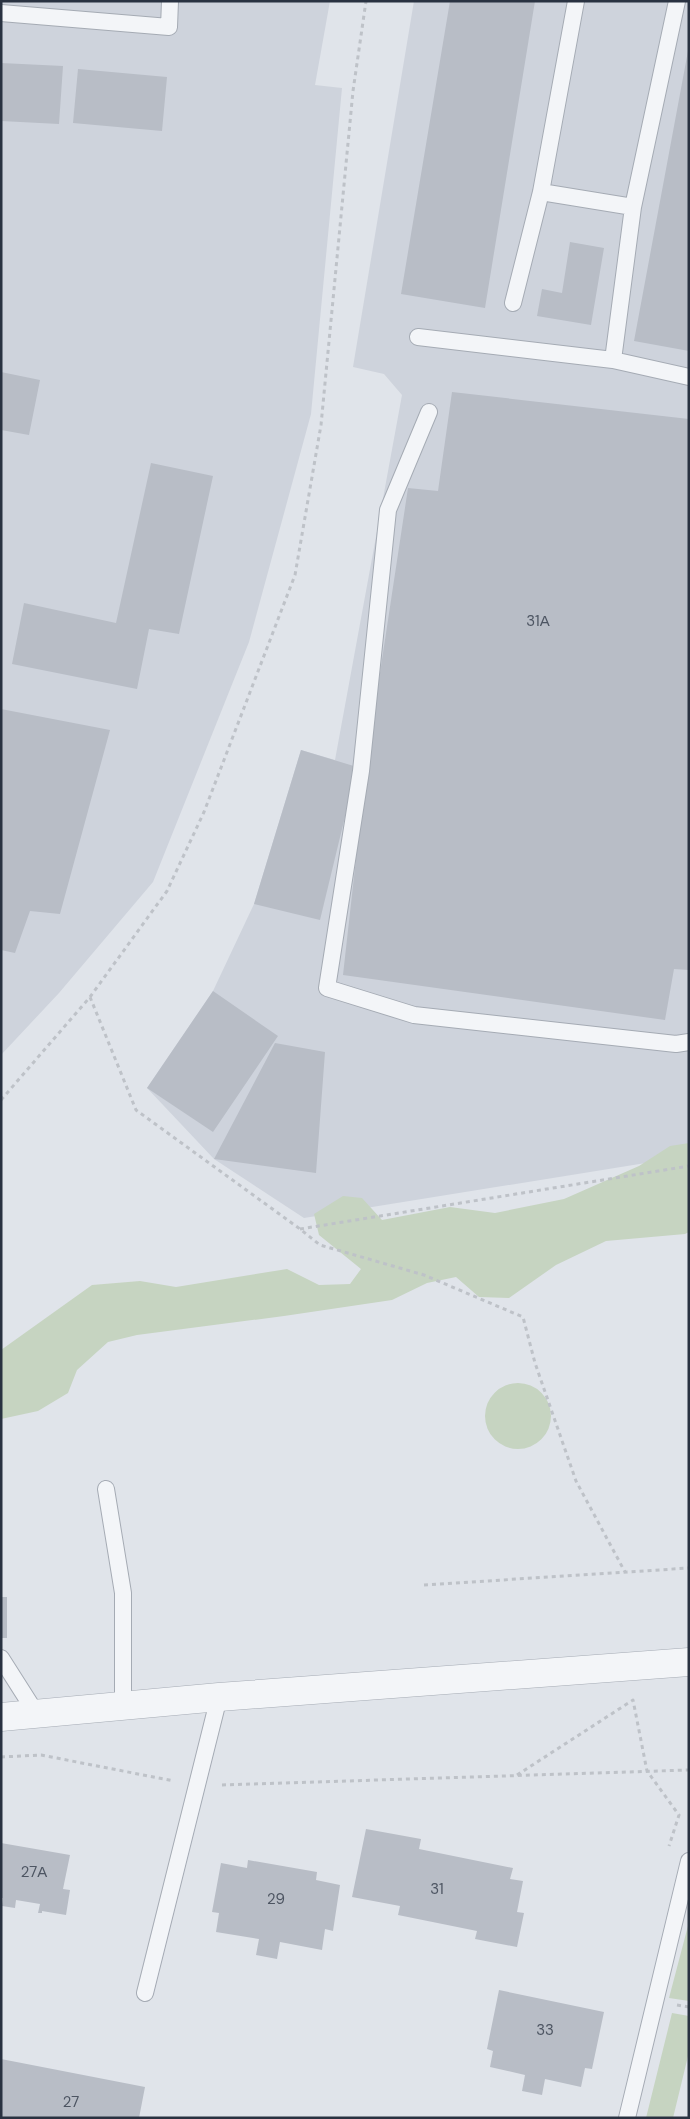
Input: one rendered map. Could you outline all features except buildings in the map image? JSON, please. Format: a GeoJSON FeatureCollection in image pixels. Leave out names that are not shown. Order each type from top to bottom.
{"type":"FeatureCollection","features":[{"type":"Feature","properties":{"kind":"street"},"geometry":{"type":"LineString","coordinates":[[1,1716],[219,1697],[689,1662]]}},
{"type":"Feature","properties":{"kind":"lane"},"geometry":{"type":"LineString","coordinates":[[1,13],[170,27],[170,1]]}},
{"type":"Feature","properties":{"kind":"lane"},"geometry":{"type":"LineString","coordinates":[[513,303],[542,192],[576,1]]}},
{"type":"Feature","properties":{"kind":"lane"},"geometry":{"type":"LineString","coordinates":[[613,360],[633,207],[677,1]]}},
{"type":"Feature","properties":{"kind":"lane"},"geometry":{"type":"LineString","coordinates":[[542,192],[633,207]]}},
{"type":"Feature","properties":{"kind":"lane"},"geometry":{"type":"LineString","coordinates":[[418,337],[613,360],[689,377]]}},
{"type":"Feature","properties":{"kind":"lane"},"geometry":{"type":"LineString","coordinates":[[428,412],[388,510],[362,771],[327,988],[414,1015],[676,1044],[689,1042]]}},
{"type":"Feature","properties":{"kind":"lane"},"geometry":{"type":"LineString","coordinates":[[106,1489],[123,1593],[122,1705]]}},
{"type":"Feature","properties":{"kind":"lane"},"geometry":{"type":"LineString","coordinates":[[1,1658],[36,1713]]}},
{"type":"Feature","properties":{"kind":"lane"},"geometry":{"type":"LineString","coordinates":[[145,1993],[219,1697]]}},
{"type":"Feature","properties":{"kind":"lane"},"geometry":{"type":"LineString","coordinates":[[627,2118],[689,1861]]}},
{"type":"Feature","properties":{"kind":"path"},"geometry":{"type":"LineString","coordinates":[[1,1100],[90,998],[167,891],[204,812],[296,575],[321,425],[353,91],[366,1]]}},
{"type":"Feature","properties":{"kind":"path"},"geometry":{"type":"LineString","coordinates":[[90,998],[136,1110],[320,1245],[424,1275],[524,1317],[535,1363],[576,1481],[626,1572]]}},
{"type":"Feature","properties":{"kind":"path"},"geometry":{"type":"LineString","coordinates":[[300,1229],[689,1166]]}},
{"type":"Feature","properties":{"kind":"path"},"geometry":{"type":"LineString","coordinates":[[424,1585],[689,1568]]}},
{"type":"Feature","properties":{"kind":"path"},"geometry":{"type":"LineString","coordinates":[[516,1776],[633,1700],[647,1771],[679,1814],[668,1849]]}},
{"type":"Feature","properties":{"kind":"path"},"geometry":{"type":"LineString","coordinates":[[1,1757],[41,1755],[197,1786],[689,1770]]}},
{"type":"Feature","properties":{"kind":"shaded area"},"geometry":{"type":"Polygon","coordinates":[[[1,1],[330,1],[315,85],[342,88],[311,414],[249,642],[153,882],[59,993],[1,1055],[1,1]]]}},
{"type":"Feature","properties":{"kind":"shaded area"},"geometry":{"type":"Polygon","coordinates":[[[414,1],[689,1],[689,1156],[304,1218],[214,1159],[147,1088],[213,991],[254,904],[301,750],[335,760],[402,395],[384,374],[353,367],[414,1]]]}},
{"type":"Feature","properties":{"kind":"green space"},"geometry":{"type":"Polygon","coordinates":[[[689,1143],[689,1232],[685,1234],[606,1241],[556,1265],[509,1298],[479,1297],[456,1277],[427,1283],[392,1300],[137,1335],[108,1342],[77,1370],[68,1393],[38,1411],[1,1419],[1,1350],[92,1285],[140,1281],[176,1287],[287,1269],[319,1285],[350,1284],[361,1269],[319,1235],[314,1214],[343,1196],[362,1198],[382,1220],[450,1207],[495,1213],[564,1199],[639,1166],[670,1146],[689,1143]]]}},
{"type":"Feature","properties":{"kind":"green space"},"geometry":{"type":"Polygon","coordinates":[[[524,1383],[542,1392],[549,1403],[551,1416],[549,1429],[542,1440],[531,1447],[512,1449],[494,1440],[487,1429],[485,1410],[494,1392],[505,1385],[524,1383]]]}},
{"type":"Feature","properties":{"kind":"green space"},"geometry":{"type":"Polygon","coordinates":[[[689,1922],[689,2001],[669,1998],[689,1922]]]}},
{"type":"Feature","properties":{"kind":"green space"},"geometry":{"type":"Polygon","coordinates":[[[672,2013],[689,2016],[689,2052],[673,2118],[646,2118],[672,2013]]]}}]}
